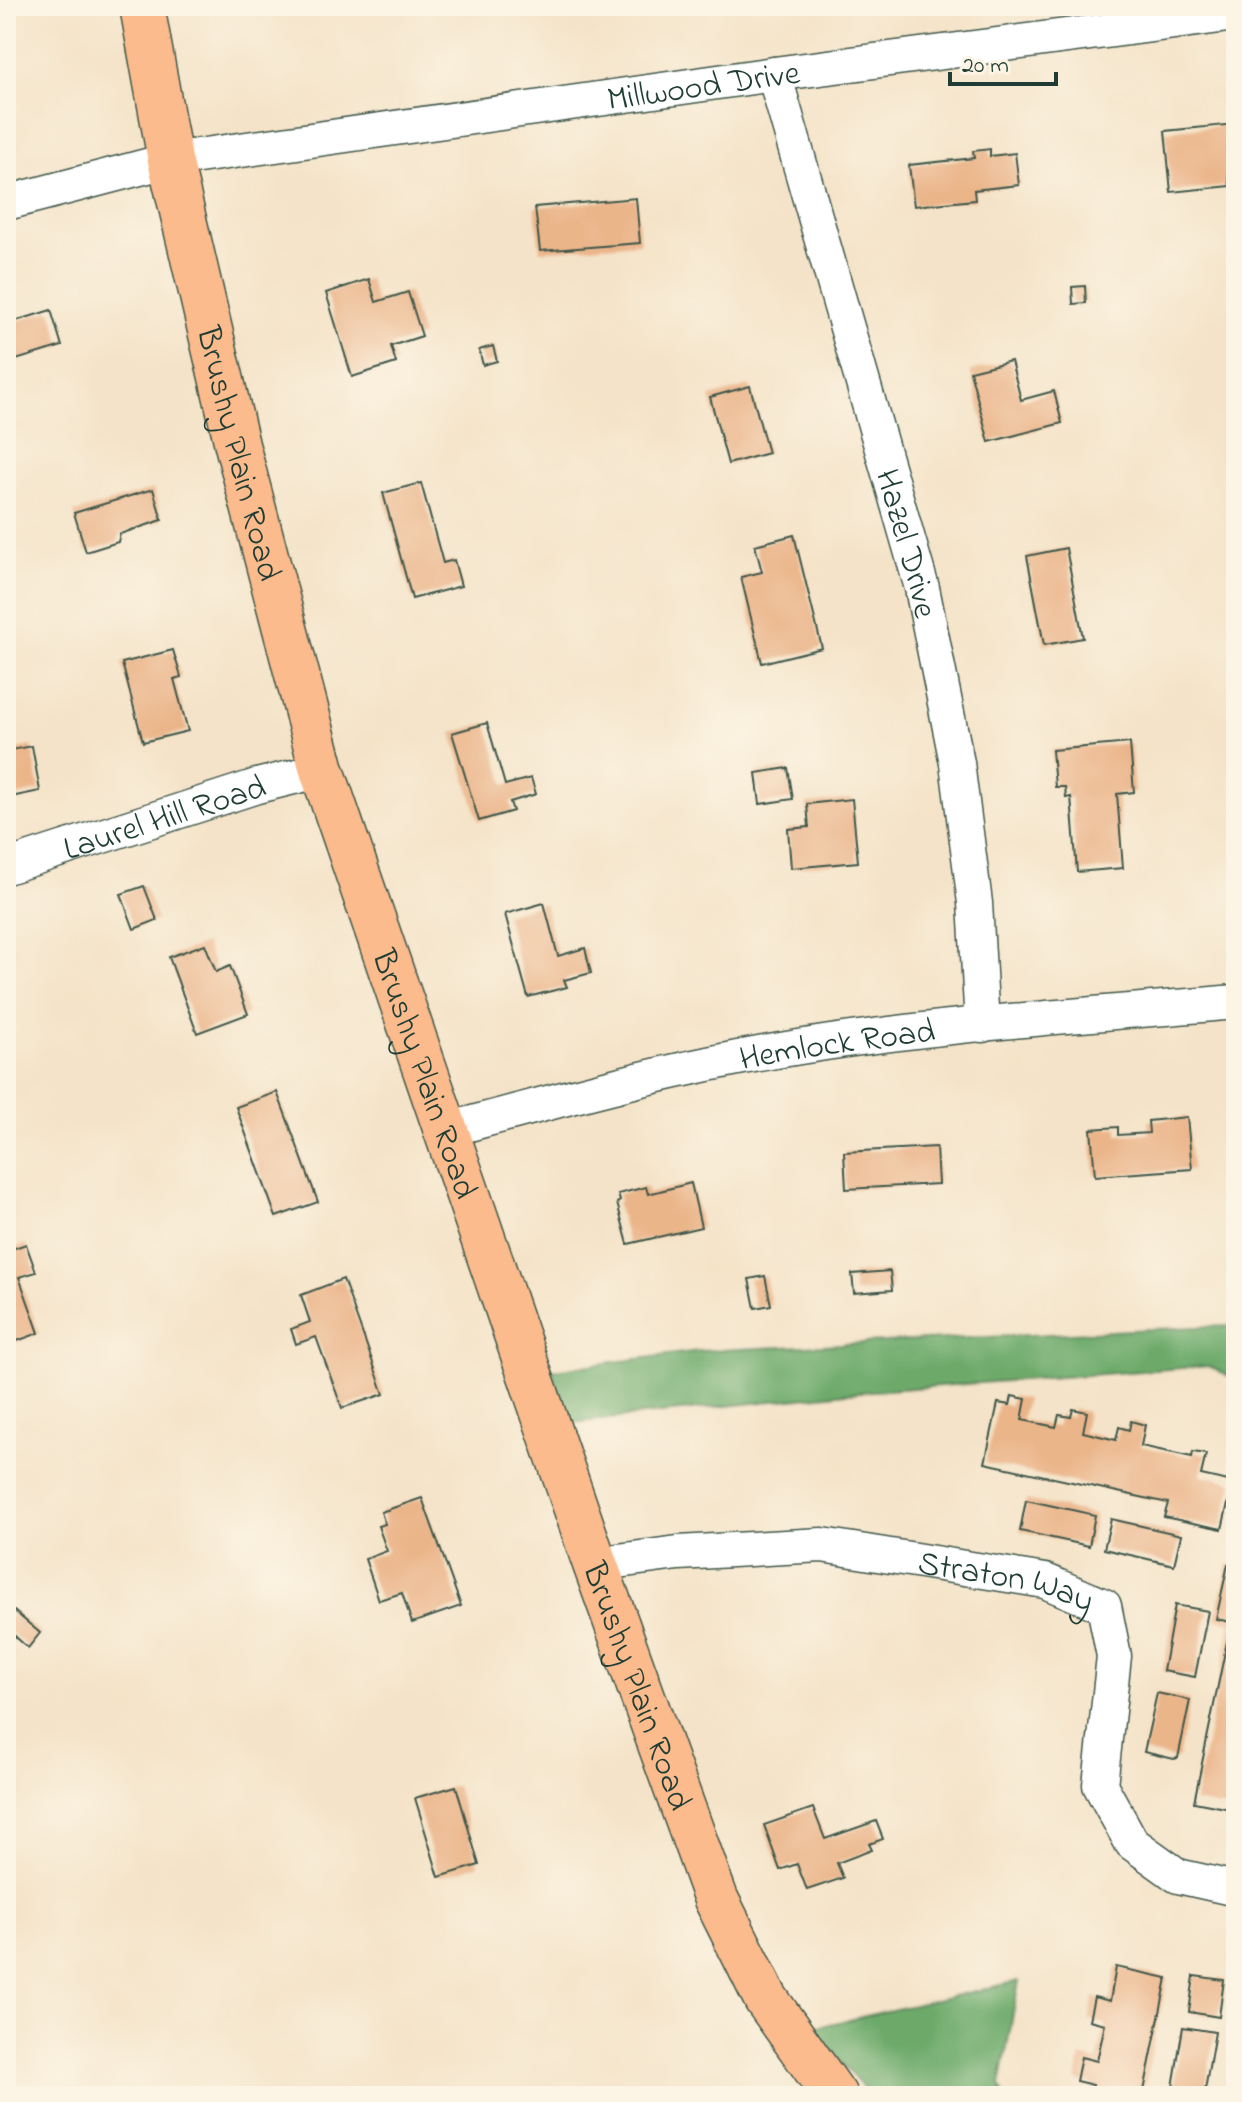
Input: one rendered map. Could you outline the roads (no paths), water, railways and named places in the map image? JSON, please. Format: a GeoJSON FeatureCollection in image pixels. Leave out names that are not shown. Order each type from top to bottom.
{"type":"FeatureCollection","features":[{"type":"Feature","properties":{"kind":"main road","name":"Brushy Plain Road"},"geometry":{"type":"LineString","coordinates":[[142,6],[170,160],[237,445],[322,770],[595,1564],[716,1899],[766,1999],[835,2096]]}},
{"type":"Feature","properties":{"kind":"street","name":"Millwood Drive"},"geometry":{"type":"LineString","coordinates":[[6,203],[170,160],[774,74],[1236,14]]}},
{"type":"Feature","properties":{"kind":"street","name":"Hazel Drive"},"geometry":{"type":"LineString","coordinates":[[774,74],[922,588],[957,763],[975,903],[982,1025]]}},
{"type":"Feature","properties":{"kind":"street","name":"Laurel Hill Road"},"geometry":{"type":"LineString","coordinates":[[6,867],[257,786],[322,770]]}},
{"type":"Feature","properties":{"kind":"street","name":"Hemlock Road"},"geometry":{"type":"LineString","coordinates":[[447,1130],[639,1078],[760,1054],[866,1037],[1236,1002]]}},
{"type":"Feature","properties":{"kind":"street","name":"Straton Way"},"geometry":{"type":"LineString","coordinates":[[595,1564],[678,1553],[822,1545],[1045,1581],[1104,1606],[1114,1656],[1100,1785],[1132,1843],[1178,1876],[1236,1889]]}}]}
